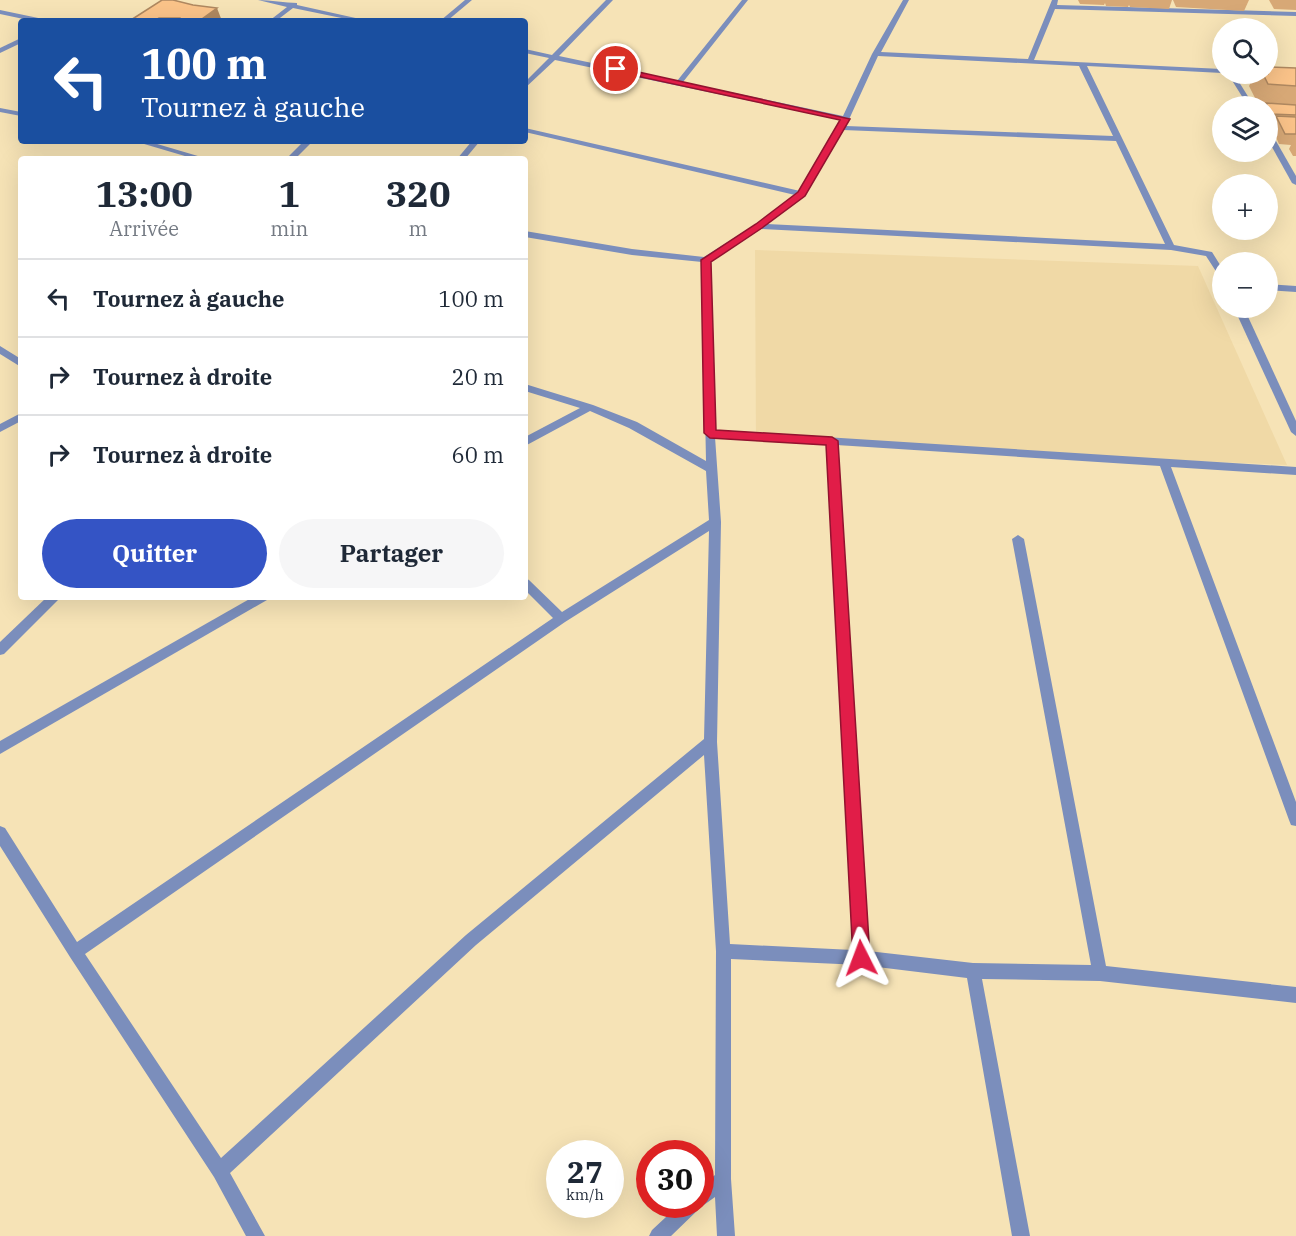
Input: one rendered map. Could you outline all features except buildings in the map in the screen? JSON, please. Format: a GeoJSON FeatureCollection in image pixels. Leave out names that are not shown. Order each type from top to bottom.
{"type":"FeatureCollection","features":[{"type":"Feature","properties":{"kind":"street"},"geometry":{"type":"LineString","coordinates":[[261,0],[351,18]]}},
{"type":"Feature","properties":{"kind":"street"},"geometry":{"type":"LineString","coordinates":[[276,18],[301,0]]}},
{"type":"Feature","properties":{"kind":"street"},"geometry":{"type":"LineString","coordinates":[[447,18],[469,0]]}},
{"type":"Feature","properties":{"kind":"street"},"geometry":{"type":"LineString","coordinates":[[528,83],[610,0]]}},
{"type":"Feature","properties":{"kind":"street"},"geometry":{"type":"LineString","coordinates":[[679,83],[745,0]]}},
{"type":"Feature","properties":{"kind":"street"},"geometry":{"type":"LineString","coordinates":[[528,235],[632,252],[706,260],[759,226],[802,194],[842,128],[876,54],[906,0]]}},
{"type":"Feature","properties":{"kind":"street"},"geometry":{"type":"LineString","coordinates":[[1030,62],[1054,3],[1296,14]]}},
{"type":"Feature","properties":{"kind":"street"},"geometry":{"type":"LineString","coordinates":[[0,12],[29,18]]}},
{"type":"Feature","properties":{"kind":"street"},"geometry":{"type":"LineString","coordinates":[[0,51],[18,42]]}},
{"type":"Feature","properties":{"kind":"street"},"geometry":{"type":"LineString","coordinates":[[528,52],[845,119]]}},
{"type":"Feature","properties":{"kind":"street"},"geometry":{"type":"LineString","coordinates":[[876,54],[1212,71]]}},
{"type":"Feature","properties":{"kind":"street"},"geometry":{"type":"LineString","coordinates":[[1083,66],[1171,247]]}},
{"type":"Feature","properties":{"kind":"street"},"geometry":{"type":"LineString","coordinates":[[0,110],[18,113]]}},
{"type":"Feature","properties":{"kind":"street"},"geometry":{"type":"LineString","coordinates":[[842,128],[1120,139]]}},
{"type":"Feature","properties":{"kind":"street"},"geometry":{"type":"LineString","coordinates":[[528,131],[802,194]]}},
{"type":"Feature","properties":{"kind":"street"},"geometry":{"type":"LineString","coordinates":[[149,144],[193,156]]}},
{"type":"Feature","properties":{"kind":"street"},"geometry":{"type":"LineString","coordinates":[[293,156],[306,144]]}},
{"type":"Feature","properties":{"kind":"street"},"geometry":{"type":"LineString","coordinates":[[464,156],[474,144]]}},
{"type":"Feature","properties":{"kind":"street"},"geometry":{"type":"LineString","coordinates":[[1278,152],[1296,183]]}},
{"type":"Feature","properties":{"kind":"street"},"geometry":{"type":"LineString","coordinates":[[759,226],[1171,247],[1209,254],[1212,259]]}},
{"type":"Feature","properties":{"kind":"street"},"geometry":{"type":"LineString","coordinates":[[706,260],[711,469],[715,522],[710,742],[723,951],[723,1179],[726,1236]]}},
{"type":"Feature","properties":{"kind":"street"},"geometry":{"type":"LineString","coordinates":[[1278,288],[1296,289]]}},
{"type":"Feature","properties":{"kind":"street"},"geometry":{"type":"LineString","coordinates":[[1244,318],[1292,411],[1296,432]]}},
{"type":"Feature","properties":{"kind":"street"},"geometry":{"type":"LineString","coordinates":[[0,349],[18,362]]}},
{"type":"Feature","properties":{"kind":"street"},"geometry":{"type":"LineString","coordinates":[[528,388],[589,407],[633,425],[711,469]]}},
{"type":"Feature","properties":{"kind":"street"},"geometry":{"type":"LineString","coordinates":[[528,440],[589,407]]}},
{"type":"Feature","properties":{"kind":"street"},"geometry":{"type":"LineString","coordinates":[[0,428],[18,419]]}},
{"type":"Feature","properties":{"kind":"street"},"geometry":{"type":"LineString","coordinates":[[710,433],[1296,471]]}},
{"type":"Feature","properties":{"kind":"street"},"geometry":{"type":"LineString","coordinates":[[832,441],[861,958]]}},
{"type":"Feature","properties":{"kind":"street"},"geometry":{"type":"LineString","coordinates":[[1164,462],[1296,820]]}},
{"type":"Feature","properties":{"kind":"street"},"geometry":{"type":"LineString","coordinates":[[75,952],[561,619],[715,522]]}},
{"type":"Feature","properties":{"kind":"street"},"geometry":{"type":"LineString","coordinates":[[1017,539],[1100,973]]}},
{"type":"Feature","properties":{"kind":"street"},"geometry":{"type":"LineString","coordinates":[[528,586],[561,619]]}},
{"type":"Feature","properties":{"kind":"street"},"geometry":{"type":"LineString","coordinates":[[0,650],[52,600]]}},
{"type":"Feature","properties":{"kind":"street"},"geometry":{"type":"LineString","coordinates":[[0,748],[256,600]]}},
{"type":"Feature","properties":{"kind":"street"},"geometry":{"type":"LineString","coordinates":[[220,1171],[471,940],[710,742]]}},
{"type":"Feature","properties":{"kind":"street"},"geometry":{"type":"LineString","coordinates":[[0,833],[75,952],[220,1171],[255,1236]]}},
{"type":"Feature","properties":{"kind":"street"},"geometry":{"type":"LineString","coordinates":[[723,951],[861,958],[973,970],[1100,973],[1296,995]]}},
{"type":"Feature","properties":{"kind":"street"},"geometry":{"type":"LineString","coordinates":[[973,970],[1021,1236]]}},
{"type":"Feature","properties":{"kind":"street"},"geometry":{"type":"LineString","coordinates":[[714,1187],[723,1179]]}},
{"type":"Feature","properties":{"kind":"street"},"geometry":{"type":"LineString","coordinates":[[658,1236],[678,1218]]}},
{"type":"Feature","properties":{"kind":"shaded area"},"geometry":{"type":"Polygon","coordinates":[[[755,250],[1198,266],[1212,297],[1212,318],[1221,318],[1287,465],[756,442],[755,250]]]}},
{"type":"Feature","properties":{"kind":"route"},"geometry":{"type":"LineString","coordinates":[[616,69],[845,119],[842,128],[802,194],[759,226],[706,260],[710,433],[832,441],[861,958]]}}]}
